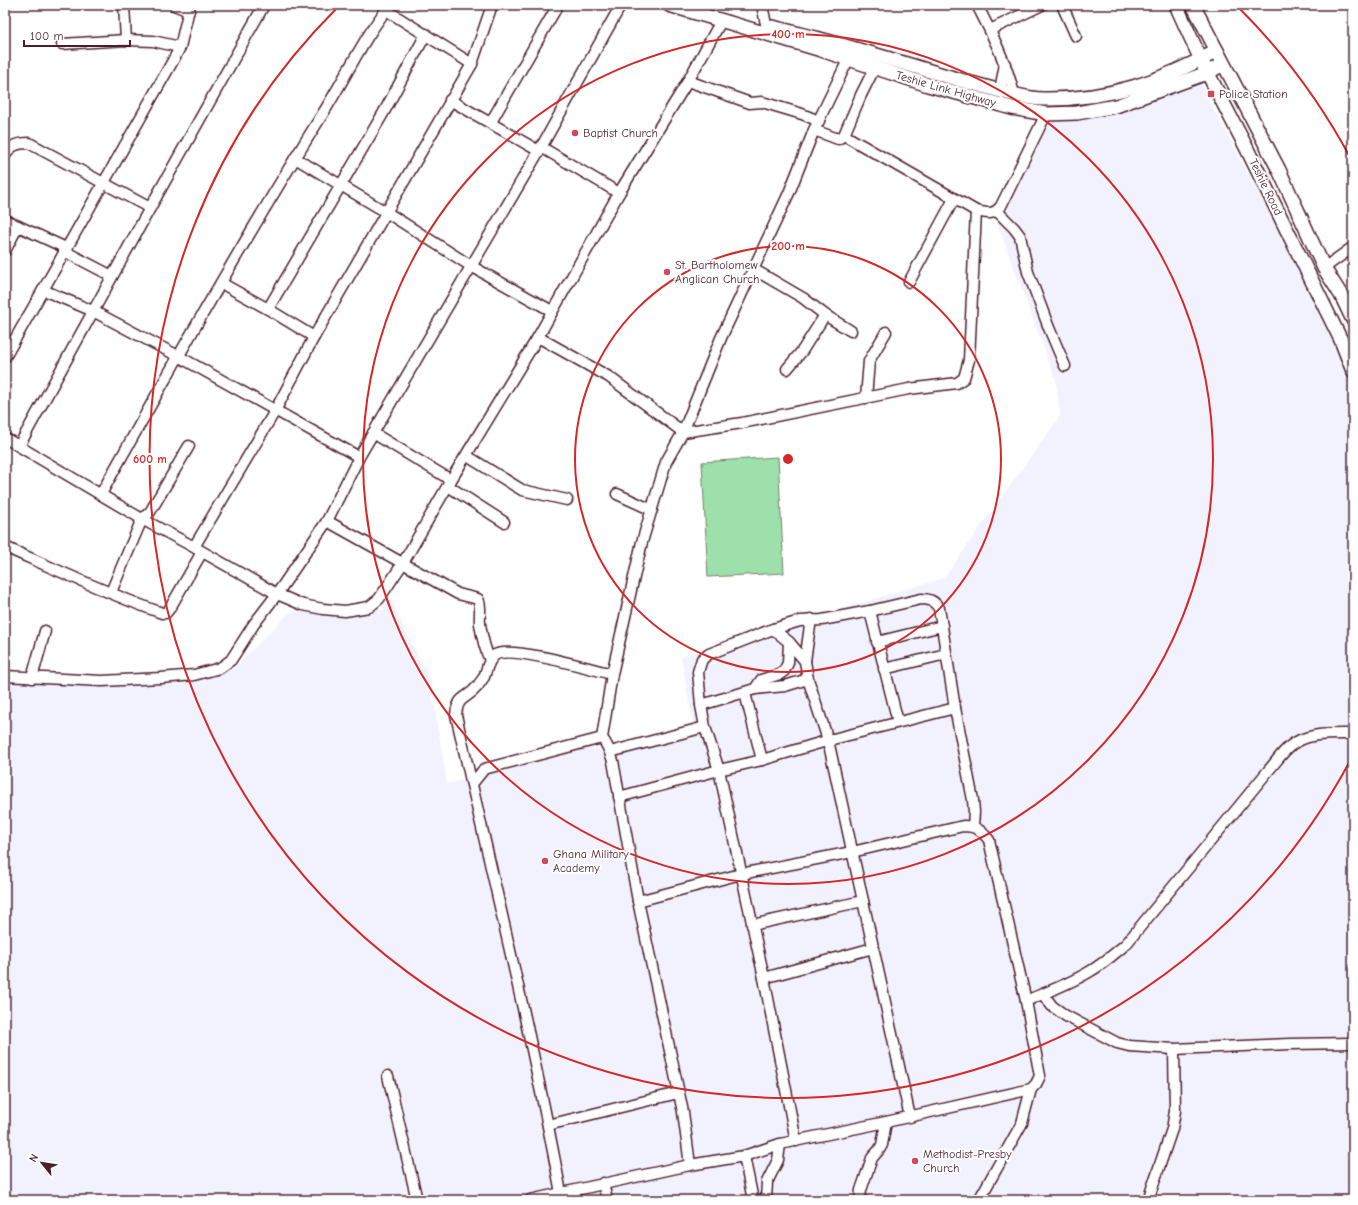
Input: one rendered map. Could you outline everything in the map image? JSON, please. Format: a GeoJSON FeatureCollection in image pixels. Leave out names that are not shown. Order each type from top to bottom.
{"type":"FeatureCollection","features":[{"type":"Feature","properties":{"kind":"main road","name":"Teshie Link Highway"},"geometry":{"type":"LineString","coordinates":[[669,5],[721,21],[852,48],[931,72],[1014,94],[1043,99],[1099,96],[1139,86],[1171,74],[1217,51]]}},
{"type":"Feature","properties":{"kind":"main road","name":"Teshie Link Highway"},"geometry":{"type":"LineString","coordinates":[[693,5],[848,60],[928,85],[1004,106],[1046,114],[1077,113],[1116,106],[1207,73],[1223,64]]}},
{"type":"Feature","properties":{"kind":"main road","name":"Teshie Road"},"geometry":{"type":"LineString","coordinates":[[1176,5],[1207,73],[1246,147],[1341,340],[1353,371]]}},
{"type":"Feature","properties":{"kind":"main road","name":"Teshie Road"},"geometry":{"type":"LineString","coordinates":[[1194,5],[1223,64],[1279,170],[1324,268],[1341,295],[1353,320]]}},
{"type":"Feature","properties":{"kind":"street"},"geometry":{"type":"LineString","coordinates":[[124,5],[126,40]]}},
{"type":"Feature","properties":{"kind":"street"},"geometry":{"type":"LineString","coordinates":[[5,357],[65,249],[143,116],[180,47],[190,8],[174,5]]}},
{"type":"Feature","properties":{"kind":"street"},"geometry":{"type":"LineString","coordinates":[[19,446],[112,276],[264,5]]}},
{"type":"Feature","properties":{"kind":"street"},"geometry":{"type":"LineString","coordinates":[[5,547],[129,601],[162,613],[166,613],[170,608],[198,549],[275,411],[314,337],[472,64],[492,5]]}},
{"type":"Feature","properties":{"kind":"street"},"geometry":{"type":"LineString","coordinates":[[491,122],[558,5]]}},
{"type":"Feature","properties":{"kind":"street"},"geometry":{"type":"LineString","coordinates":[[5,676],[102,681],[138,680],[194,675],[220,668],[231,660],[254,624],[277,594],[327,521],[359,457],[540,149],[620,5]]}},
{"type":"Feature","properties":{"kind":"street"},"geometry":{"type":"LineString","coordinates":[[762,5],[767,30]]}},
{"type":"Feature","properties":{"kind":"street"},"geometry":{"type":"LineString","coordinates":[[977,5],[1005,64],[1014,94]]}},
{"type":"Feature","properties":{"kind":"street"},"geometry":{"type":"LineString","coordinates":[[990,30],[1042,5]]}},
{"type":"Feature","properties":{"kind":"street"},"geometry":{"type":"LineString","coordinates":[[1062,5],[1076,36]]}},
{"type":"Feature","properties":{"kind":"street"},"geometry":{"type":"LineString","coordinates":[[101,494],[178,356],[221,283],[378,20],[388,7],[472,64]]}},
{"type":"Feature","properties":{"kind":"street"},"geometry":{"type":"LineString","coordinates":[[5,438],[142,519],[277,594],[303,605],[323,609],[345,611],[369,607],[379,599],[403,563],[538,337],[619,193],[688,81],[721,21]]}},
{"type":"Feature","properties":{"kind":"street"},"geometry":{"type":"LineString","coordinates":[[268,309],[384,112],[426,34]]}},
{"type":"Feature","properties":{"kind":"street"},"geometry":{"type":"LineString","coordinates":[[62,44],[126,40],[152,41],[180,47]]}},
{"type":"Feature","properties":{"kind":"street"},"geometry":{"type":"LineString","coordinates":[[690,1165],[683,1112],[638,901],[610,752],[607,744],[602,738],[612,674],[642,542],[666,462],[683,432],[721,338],[790,193],[816,126],[848,60]]}},
{"type":"Feature","properties":{"kind":"street"},"geometry":{"type":"LineString","coordinates":[[1000,90],[1005,64]]}},
{"type":"Feature","properties":{"kind":"street"},"geometry":{"type":"LineString","coordinates":[[688,81],[750,103],[762,102],[802,114],[816,126],[838,138],[844,135],[874,68]]}},
{"type":"Feature","properties":{"kind":"street"},"geometry":{"type":"LineString","coordinates":[[450,100],[619,193]]}},
{"type":"Feature","properties":{"kind":"street"},"geometry":{"type":"LineString","coordinates":[[844,135],[976,211],[990,213],[997,211],[1001,206],[1046,114]]}},
{"type":"Feature","properties":{"kind":"street"},"geometry":{"type":"LineString","coordinates":[[5,156],[7,151],[17,143],[29,143],[150,208]]}},
{"type":"Feature","properties":{"kind":"street"},"geometry":{"type":"LineString","coordinates":[[295,158],[342,185],[471,266],[552,311]]}},
{"type":"Feature","properties":{"kind":"street"},"geometry":{"type":"LineString","coordinates":[[909,282],[954,199]]}},
{"type":"Feature","properties":{"kind":"street"},"geometry":{"type":"LineString","coordinates":[[538,337],[609,377],[683,432],[742,423],[909,389],[957,383],[964,378],[969,360],[976,211]]}},
{"type":"Feature","properties":{"kind":"street"},"geometry":{"type":"LineString","coordinates":[[997,211],[1020,236],[1028,272],[1065,366]]}},
{"type":"Feature","properties":{"kind":"street"},"geometry":{"type":"LineString","coordinates":[[5,220],[65,249],[112,276]]}},
{"type":"Feature","properties":{"kind":"street"},"geometry":{"type":"LineString","coordinates":[[5,250],[18,226]]}},
{"type":"Feature","properties":{"kind":"street"},"geometry":{"type":"LineString","coordinates":[[1324,268],[1353,247]]}},
{"type":"Feature","properties":{"kind":"street"},"geometry":{"type":"LineString","coordinates":[[753,269],[803,298],[825,315],[851,331]]}},
{"type":"Feature","properties":{"kind":"street"},"geometry":{"type":"LineString","coordinates":[[221,283],[314,337]]}},
{"type":"Feature","properties":{"kind":"street"},"geometry":{"type":"LineString","coordinates":[[43,290],[93,311],[178,356],[359,457]]}},
{"type":"Feature","properties":{"kind":"street"},"geometry":{"type":"LineString","coordinates":[[787,369],[802,351],[825,315]]}},
{"type":"Feature","properties":{"kind":"street"},"geometry":{"type":"LineString","coordinates":[[866,398],[869,361],[886,332]]}},
{"type":"Feature","properties":{"kind":"street"},"geometry":{"type":"LineString","coordinates":[[373,433],[450,483],[504,522]]}},
{"type":"Feature","properties":{"kind":"street"},"geometry":{"type":"LineString","coordinates":[[111,592],[142,519],[150,512],[189,446]]}},
{"type":"Feature","properties":{"kind":"street"},"geometry":{"type":"LineString","coordinates":[[466,456],[522,490],[567,500]]}},
{"type":"Feature","properties":{"kind":"street"},"geometry":{"type":"LineString","coordinates":[[617,494],[652,510]]}},
{"type":"Feature","properties":{"kind":"street"},"geometry":{"type":"LineString","coordinates":[[327,521],[458,594],[478,599],[480,601],[479,615],[483,643],[490,660]]}},
{"type":"Feature","properties":{"kind":"street"},"geometry":{"type":"LineString","coordinates":[[796,1141],[764,978],[719,770],[705,727],[698,672],[702,659],[709,654],[773,629],[800,621],[822,620],[921,599],[930,600],[935,603],[939,608],[955,708],[973,800],[974,812],[972,826]]}},
{"type":"Feature","properties":{"kind":"street"},"geometry":{"type":"LineString","coordinates":[[870,611],[898,722]]}},
{"type":"Feature","properties":{"kind":"street"},"geometry":{"type":"LineString","coordinates":[[811,620],[805,661],[808,679],[828,740],[910,1117]]}},
{"type":"Feature","properties":{"kind":"street"},"geometry":{"type":"LineString","coordinates":[[877,642],[942,626]]}},
{"type":"Feature","properties":{"kind":"street"},"geometry":{"type":"LineString","coordinates":[[773,629],[789,642],[805,661]]}},
{"type":"Feature","properties":{"kind":"street"},"geometry":{"type":"LineString","coordinates":[[32,678],[45,631]]}},
{"type":"Feature","properties":{"kind":"street"},"geometry":{"type":"LineString","coordinates":[[750,691],[761,680],[780,674],[784,671],[788,663],[789,642]]}},
{"type":"Feature","properties":{"kind":"street"},"geometry":{"type":"LineString","coordinates":[[561,1193],[548,1125],[456,715],[457,705],[484,677],[490,660],[496,655],[505,652],[527,654],[612,674]]}},
{"type":"Feature","properties":{"kind":"street"},"geometry":{"type":"LineString","coordinates":[[884,669],[946,654]]}},
{"type":"Feature","properties":{"kind":"street"},"geometry":{"type":"LineString","coordinates":[[701,705],[750,691],[785,686],[808,679]]}},
{"type":"Feature","properties":{"kind":"street"},"geometry":{"type":"LineString","coordinates":[[750,691],[762,760]]}},
{"type":"Feature","properties":{"kind":"street"},"geometry":{"type":"LineString","coordinates":[[619,797],[762,760],[828,740],[955,708]]}},
{"type":"Feature","properties":{"kind":"street"},"geometry":{"type":"LineString","coordinates":[[610,752],[705,727]]}},
{"type":"Feature","properties":{"kind":"street"},"geometry":{"type":"LineString","coordinates":[[1026,1001],[1088,973],[1106,962],[1126,944],[1290,746],[1305,738],[1326,734],[1353,734]]}},
{"type":"Feature","properties":{"kind":"street"},"geometry":{"type":"LineString","coordinates":[[472,784],[484,769],[602,738]]}},
{"type":"Feature","properties":{"kind":"street"},"geometry":{"type":"LineString","coordinates":[[466,760],[484,769]]}},
{"type":"Feature","properties":{"kind":"street"},"geometry":{"type":"LineString","coordinates":[[638,901],[741,874],[852,852],[963,826],[972,826],[982,830],[989,840],[1026,1001],[1040,1076],[1036,1084],[1031,1089],[1022,1123],[979,1200]]}},
{"type":"Feature","properties":{"kind":"street"},"geometry":{"type":"LineString","coordinates":[[752,925],[863,901]]}},
{"type":"Feature","properties":{"kind":"street"},"geometry":{"type":"LineString","coordinates":[[764,978],[873,948]]}},
{"type":"Feature","properties":{"kind":"street"},"geometry":{"type":"LineString","coordinates":[[1043,994],[1052,1006],[1066,1016],[1117,1043],[1129,1046],[1174,1049],[1353,1043]]}},
{"type":"Feature","properties":{"kind":"street"},"geometry":{"type":"LineString","coordinates":[[1148,1200],[1172,1129],[1175,1111],[1174,1049]]}},
{"type":"Feature","properties":{"kind":"street"},"geometry":{"type":"LineString","coordinates":[[388,1076],[417,1200]]}},
{"type":"Feature","properties":{"kind":"street"},"geometry":{"type":"LineString","coordinates":[[530,1200],[690,1165],[744,1156],[780,1144],[910,1117],[1031,1089]]}},
{"type":"Feature","properties":{"kind":"street"},"geometry":{"type":"LineString","coordinates":[[548,1125],[678,1093]]}},
{"type":"Feature","properties":{"kind":"street"},"geometry":{"type":"LineString","coordinates":[[860,1200],[861,1190],[872,1158],[882,1145],[886,1122]]}},
{"type":"Feature","properties":{"kind":"street"},"geometry":{"type":"LineString","coordinates":[[766,1200],[767,1182],[778,1160],[780,1144]]}},
{"type":"Feature","properties":{"kind":"street"},"geometry":{"type":"LineString","coordinates":[[744,1156],[753,1200]]}},
{"type":"Feature","properties":{"kind":"street"},"geometry":{"type":"LineString","coordinates":[[603,1183],[607,1200]]}},
{"type":"Feature","properties":{"kind":"shaded area","name":"Ghana Military Academy"},"geometry":{"type":"Polygon","coordinates":[[[1198,80],[1327,320],[1353,387],[1353,1200],[5,1200],[5,681],[179,685],[233,669],[290,612],[383,610],[389,594],[402,624],[430,679],[447,784],[572,750],[629,746],[693,723],[681,657],[944,578],[1060,416],[1056,381],[997,223],[1050,120],[1089,118],[1137,107],[1198,80]]]}},
{"type":"Feature","properties":{"kind":"green space"},"geometry":{"type":"Polygon","coordinates":[[[778,457],[784,573],[708,577],[702,462],[778,457]]]}},
{"type":"Feature","properties":{"kind":"place","name":"Police Station"},"geometry":{"type":"Point","coordinates":[1211,94]}},
{"type":"Feature","properties":{"kind":"place","name":"Baptist Church"},"geometry":{"type":"Point","coordinates":[575,133]}},
{"type":"Feature","properties":{"kind":"place","name":"St. Bartholomew Anglican Church"},"geometry":{"type":"Point","coordinates":[667,272]}},
{"type":"Feature","properties":{"kind":"place","name":"Ghana Military Academy"},"geometry":{"type":"Point","coordinates":[545,861]}},
{"type":"Feature","properties":{"kind":"place","name":"Methodist-Presby Church"},"geometry":{"type":"Point","coordinates":[915,1161]}}]}
